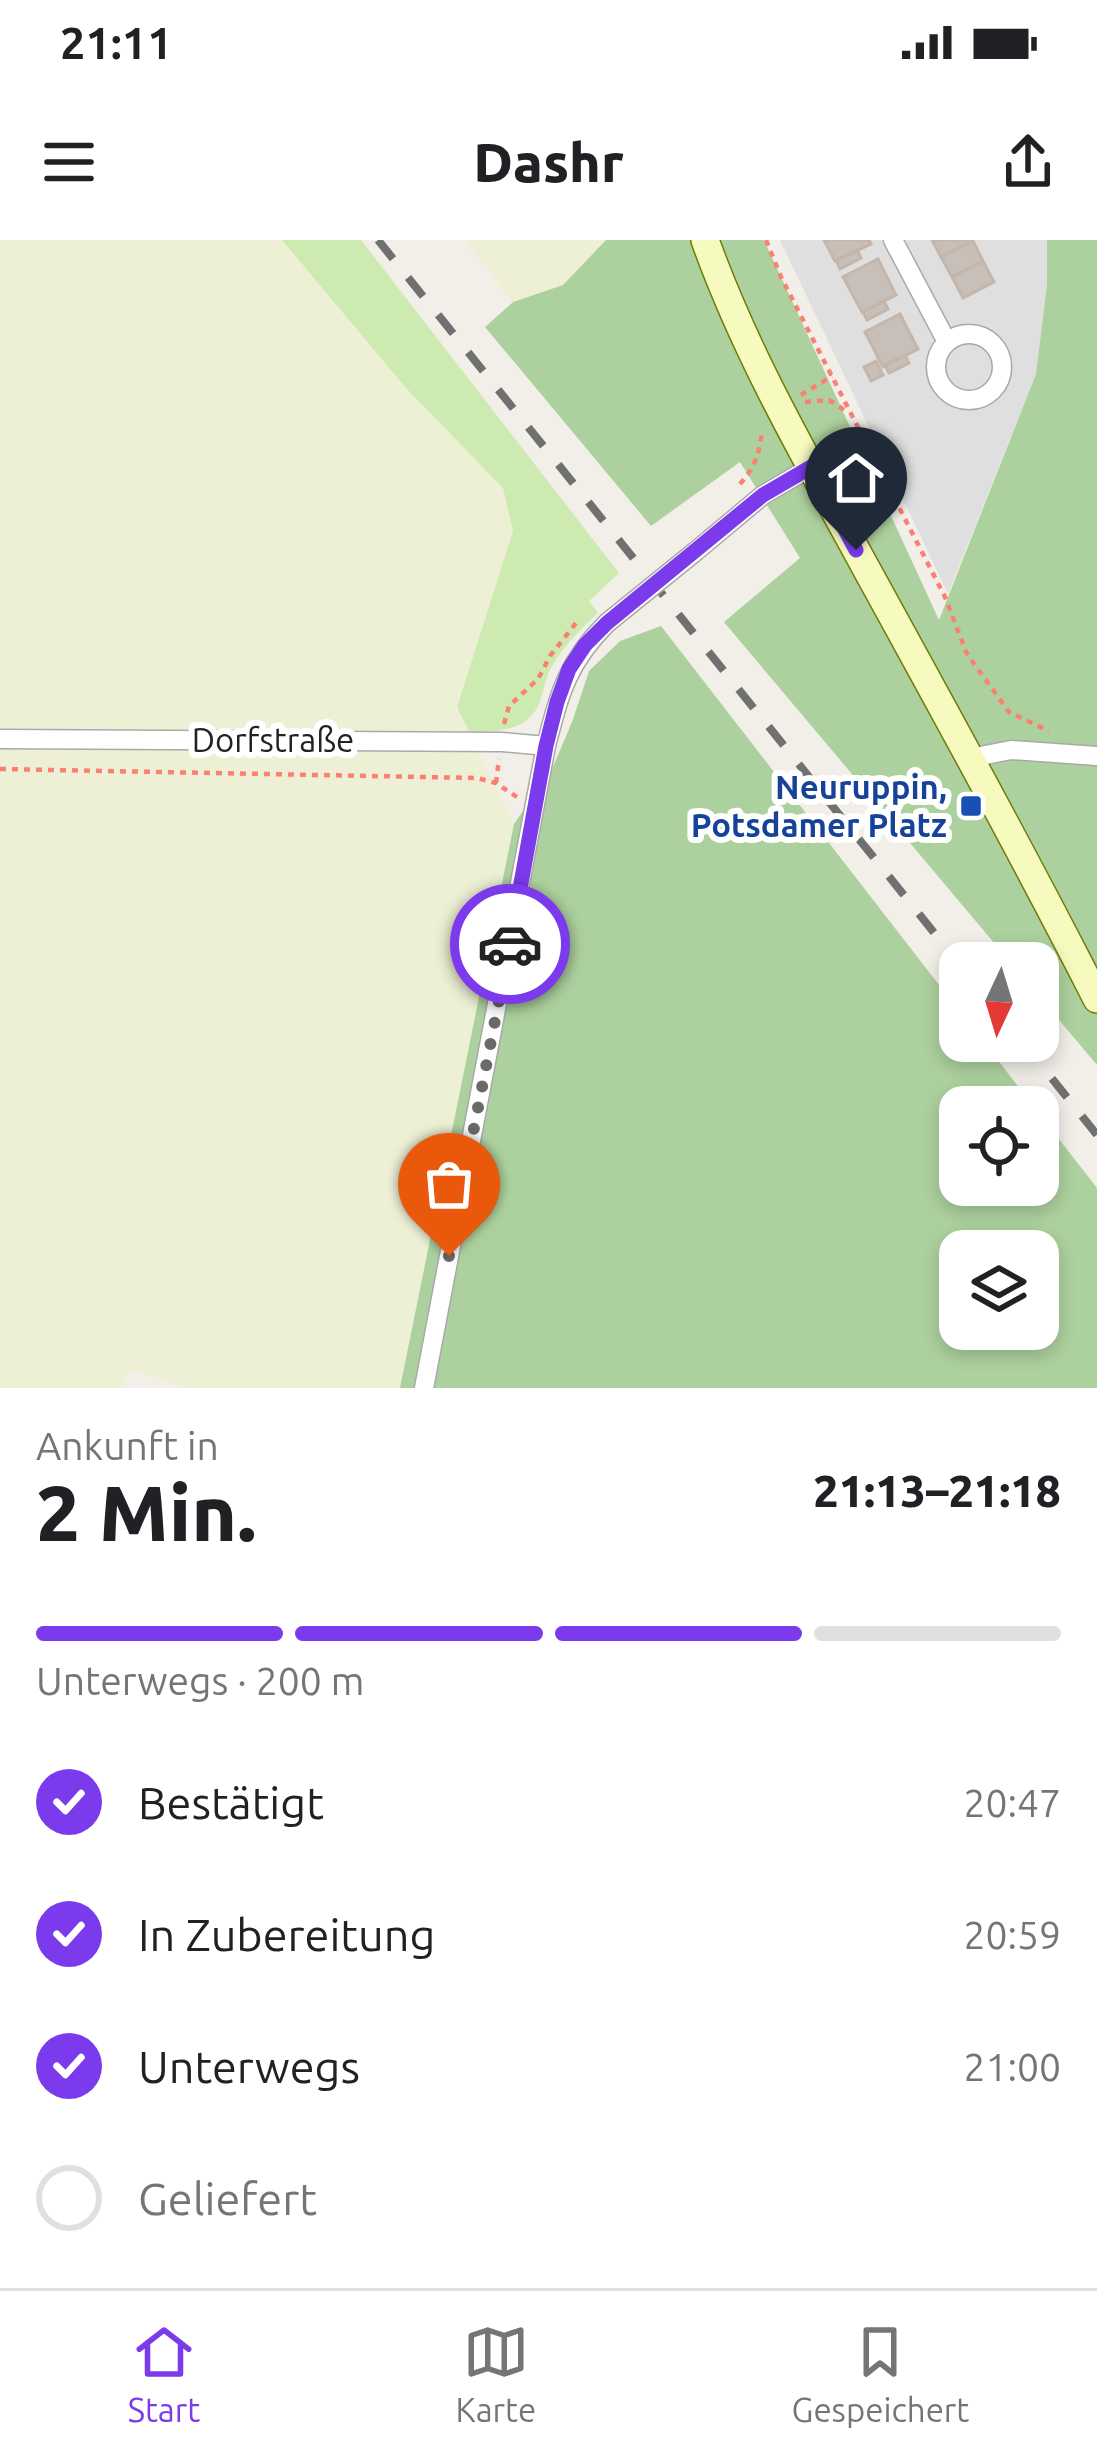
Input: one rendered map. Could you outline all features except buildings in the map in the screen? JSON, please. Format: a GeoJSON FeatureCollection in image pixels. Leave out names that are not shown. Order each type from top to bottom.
{"type":"FeatureCollection","features":[{"type":"Feature","properties":{"kind":"main road"},"geometry":{"type":"LineString","coordinates":[[705,240],[780,407],[1097,999]]}},
{"type":"Feature","properties":{"kind":"street"},"geometry":{"type":"LineString","coordinates":[[893,240],[947,342]]}},
{"type":"Feature","properties":{"kind":"street"},"geometry":{"type":"LineString","coordinates":[[424,1388],[546,746],[569,669],[607,623],[763,495],[811,467]]}},
{"type":"Feature","properties":{"kind":"street","name":"Dorfstraße"},"geometry":{"type":"LineString","coordinates":[[0,739],[546,746]]}},
{"type":"Feature","properties":{"kind":"street"},"geometry":{"type":"LineString","coordinates":[[970,758],[1011,750],[1097,756]]}},
{"type":"Feature","properties":{"kind":"path"},"geometry":{"type":"LineString","coordinates":[[766,240],[781,278],[945,596],[967,654],[1009,712],[1057,735]]}},
{"type":"Feature","properties":{"kind":"path"},"geometry":{"type":"LineString","coordinates":[[832,376],[794,399],[829,400],[854,416]]}},
{"type":"Feature","properties":{"kind":"path"},"geometry":{"type":"LineString","coordinates":[[734,490],[749,474],[761,448],[763,417],[780,407]]}},
{"type":"Feature","properties":{"kind":"path"},"geometry":{"type":"LineString","coordinates":[[505,722],[508,706],[538,679],[570,628],[584,616]]}},
{"type":"Feature","properties":{"kind":"path"},"geometry":{"type":"LineString","coordinates":[[0,769],[477,778],[496,783]]}},
{"type":"Feature","properties":{"kind":"shaded area"},"geometry":{"type":"Polygon","coordinates":[[[780,240],[1047,240],[1036,374],[948,594],[780,240]]]}},
{"type":"Feature","properties":{"kind":"green space"},"geometry":{"type":"Polygon","coordinates":[[[0,240],[282,240],[405,387],[503,488],[513,531],[457,707],[514,824],[400,1388],[188,1388],[130,1369],[120,1388],[0,1388],[0,240]]]}},
{"type":"Feature","properties":{"kind":"green space"},"geometry":{"type":"Polygon","coordinates":[[[282,240],[361,240],[619,573],[589,601],[598,613],[559,655],[536,710],[521,724],[470,733],[457,707],[513,531],[503,488],[405,387],[282,240]]]}},
{"type":"Feature","properties":{"kind":"green space"},"geometry":{"type":"Polygon","coordinates":[[[465,240],[606,240],[563,285],[513,302],[465,240]]]}},
{"type":"Feature","properties":{"kind":"green space"},"geometry":{"type":"Polygon","coordinates":[[[606,240],[764,240],[939,620],[1036,374],[1047,240],[1097,240],[1097,1065],[1059,1020],[1059,942],[993,942],[724,622],[800,558],[740,462],[651,526],[485,327],[513,302],[563,285],[606,240]]]}},
{"type":"Feature","properties":{"kind":"green space"},"geometry":{"type":"Polygon","coordinates":[[[661,626],[939,985],[939,1062],[999,1062],[1018,1086],[939,1086],[939,1206],[1059,1206],[1059,1139],[1097,1188],[1097,1388],[400,1388],[514,824],[552,769],[589,671],[620,641],[661,626]]]}},
{"type":"Feature","properties":{"kind":"railway"},"geometry":{"type":"LineString","coordinates":[[378,240],[942,942]]}},
{"type":"Feature","properties":{"kind":"railway"},"geometry":{"type":"LineString","coordinates":[[1039,1062],[1097,1135]]}},
{"type":"Feature","properties":{"kind":"way so far"},"geometry":{"type":"LineString","coordinates":[[449,1256],[510,944]]}},
{"type":"Feature","properties":{"kind":"place","name":"Neuruppin, Potsdamer Platz"},"geometry":{"type":"Point","coordinates":[971,806]}},
{"type":"Feature","properties":{"kind":"route"},"geometry":{"type":"LineString","coordinates":[[510,944],[557,702],[569,669],[585,645],[763,495],[811,467],[856,550]]}}]}
